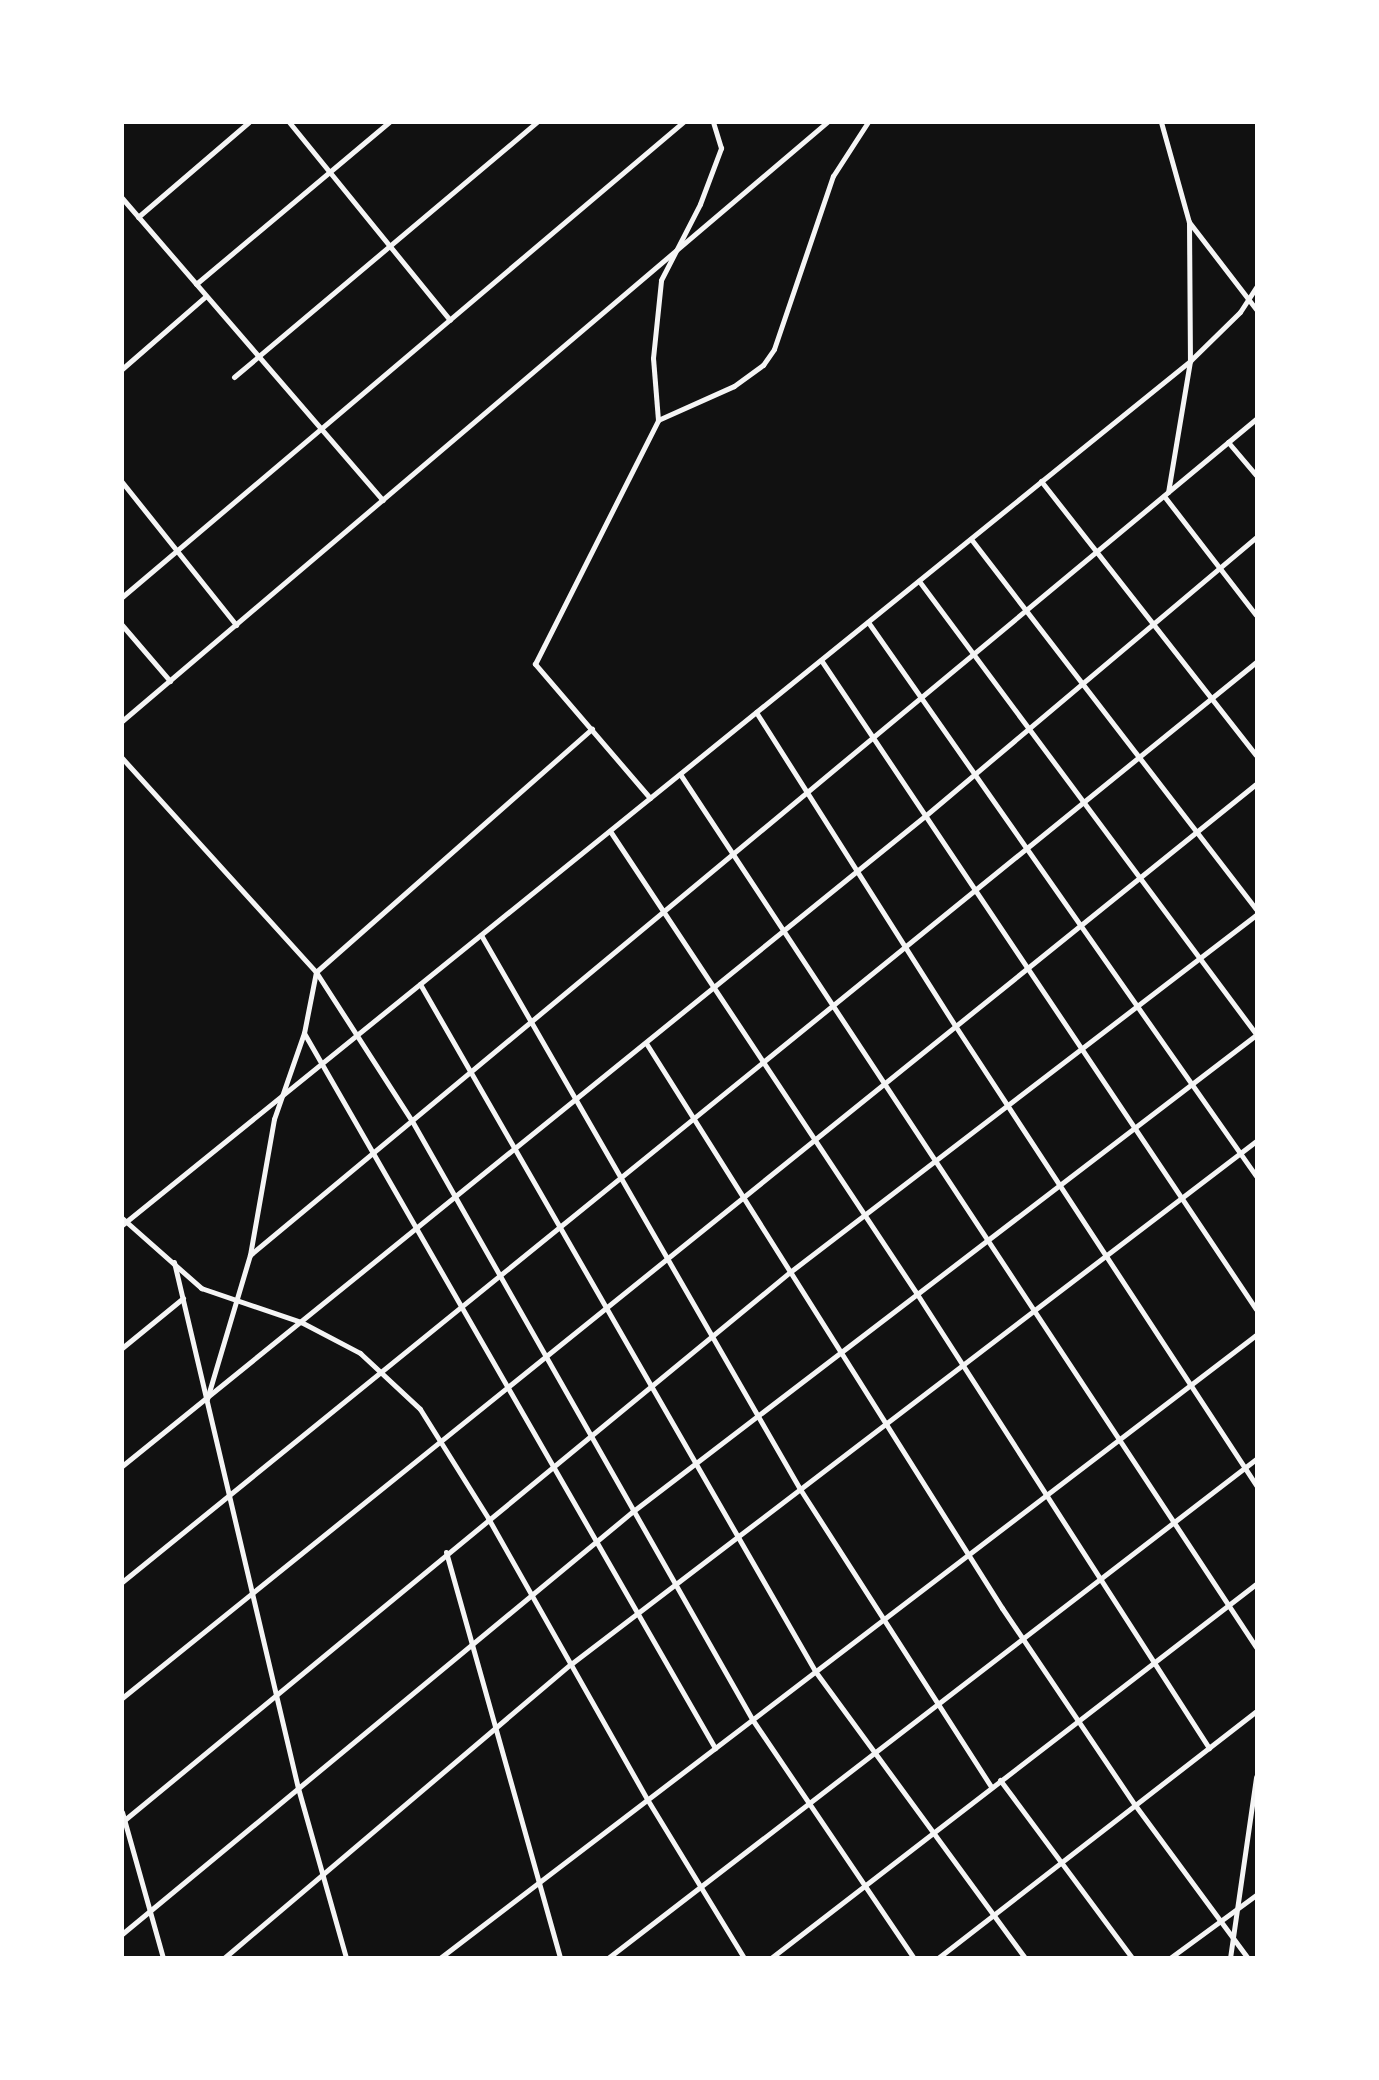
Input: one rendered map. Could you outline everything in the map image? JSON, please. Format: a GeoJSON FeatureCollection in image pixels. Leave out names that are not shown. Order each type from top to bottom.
{"type":"FeatureCollection","features":[{"type":"Feature","properties":{"kind":"street"},"geometry":{"type":"LineString","coordinates":[[138,218],[249,122]]}},
{"type":"Feature","properties":{"kind":"street"},"geometry":{"type":"LineString","coordinates":[[289,122],[450,320]]}},
{"type":"Feature","properties":{"kind":"street"},"geometry":{"type":"LineString","coordinates":[[196,284],[389,122]]}},
{"type":"Feature","properties":{"kind":"street"},"geometry":{"type":"LineString","coordinates":[[234,377],[537,122]]}},
{"type":"Feature","properties":{"kind":"street"},"geometry":{"type":"LineString","coordinates":[[122,597],[683,122]]}},
{"type":"Feature","properties":{"kind":"street"},"geometry":{"type":"LineString","coordinates":[[650,798],[535,664],[658,420],[653,358],[661,280],[679,248],[721,148],[713,122]]}},
{"type":"Feature","properties":{"kind":"street"},"geometry":{"type":"LineString","coordinates":[[122,721],[827,122]]}},
{"type":"Feature","properties":{"kind":"street"},"geometry":{"type":"LineString","coordinates":[[658,420],[734,386],[763,365],[774,349],[833,176],[868,122]]}},
{"type":"Feature","properties":{"kind":"street"},"geometry":{"type":"LineString","coordinates":[[1161,122],[1189,222],[1190,361],[1166,494],[1256,615]]}},
{"type":"Feature","properties":{"kind":"street"},"geometry":{"type":"LineString","coordinates":[[122,198],[383,500]]}},
{"type":"Feature","properties":{"kind":"street"},"geometry":{"type":"LineString","coordinates":[[1189,222],[1256,309]]}},
{"type":"Feature","properties":{"kind":"street"},"geometry":{"type":"LineString","coordinates":[[744,1958],[648,1799],[488,1518],[420,1409],[360,1353],[301,1322],[201,1288],[174,1262],[124,1222],[1190,361],[1249,299],[1256,287]]}},
{"type":"Feature","properties":{"kind":"street"},"geometry":{"type":"LineString","coordinates":[[122,369],[206,296]]}},
{"type":"Feature","properties":{"kind":"street"},"geometry":{"type":"LineString","coordinates":[[250,1255],[1256,419]]}},
{"type":"Feature","properties":{"kind":"street"},"geometry":{"type":"LineString","coordinates":[[1228,442],[1256,475]]}},
{"type":"Feature","properties":{"kind":"street"},"geometry":{"type":"LineString","coordinates":[[1041,481],[1256,755]]}},
{"type":"Feature","properties":{"kind":"street"},"geometry":{"type":"LineString","coordinates":[[122,482],[236,625]]}},
{"type":"Feature","properties":{"kind":"street"},"geometry":{"type":"LineString","coordinates":[[122,1466],[925,816],[1256,537]]}},
{"type":"Feature","properties":{"kind":"street"},"geometry":{"type":"LineString","coordinates":[[971,538],[1256,909]]}},
{"type":"Feature","properties":{"kind":"street"},"geometry":{"type":"LineString","coordinates":[[122,1934],[632,1512],[1256,1034],[919,581]]}},
{"type":"Feature","properties":{"kind":"street"},"geometry":{"type":"LineString","coordinates":[[868,622],[1256,1176]]}},
{"type":"Feature","properties":{"kind":"street"},"geometry":{"type":"LineString","coordinates":[[122,625],[170,681]]}},
{"type":"Feature","properties":{"kind":"street"},"geometry":{"type":"LineString","coordinates":[[821,660],[1132,1130],[1256,1309]]}},
{"type":"Feature","properties":{"kind":"street"},"geometry":{"type":"LineString","coordinates":[[122,1582],[622,1180],[1256,662]]}},
{"type":"Feature","properties":{"kind":"street"},"geometry":{"type":"LineString","coordinates":[[757,712],[956,1027],[1256,1485]]}},
{"type":"Feature","properties":{"kind":"street"},"geometry":{"type":"LineString","coordinates":[[207,1399],[250,1255],[282,1095],[304,1033],[316,972],[592,729]]}},
{"type":"Feature","properties":{"kind":"street"},"geometry":{"type":"LineString","coordinates":[[122,758],[316,972],[412,1121],[673,1586],[752,1719],[914,1958]]}},
{"type":"Feature","properties":{"kind":"street"},"geometry":{"type":"LineString","coordinates":[[680,774],[1256,1647]]}},
{"type":"Feature","properties":{"kind":"street"},"geometry":{"type":"LineString","coordinates":[[122,1698],[1256,784]]}},
{"type":"Feature","properties":{"kind":"street"},"geometry":{"type":"LineString","coordinates":[[610,831],[917,1294],[1209,1748]]}},
{"type":"Feature","properties":{"kind":"street"},"geometry":{"type":"LineString","coordinates":[[124,1821],[277,1690],[711,1335],[1256,915]]}},
{"type":"Feature","properties":{"kind":"street"},"geometry":{"type":"LineString","coordinates":[[481,935],[800,1489],[990,1787]]}},
{"type":"Feature","properties":{"kind":"street"},"geometry":{"type":"LineString","coordinates":[[420,984],[815,1671],[1025,1958]]}},
{"type":"Feature","properties":{"kind":"street"},"geometry":{"type":"LineString","coordinates":[[304,1033],[715,1748]]}},
{"type":"Feature","properties":{"kind":"street"},"geometry":{"type":"LineString","coordinates":[[646,1043],[1021,1636],[1135,1805],[1248,1958]]}},
{"type":"Feature","properties":{"kind":"street"},"geometry":{"type":"LineString","coordinates":[[224,1958],[571,1664],[1256,1141]]}},
{"type":"Feature","properties":{"kind":"street"},"geometry":{"type":"LineString","coordinates":[[174,1262],[299,1788],[326,1874],[346,1958]]}},
{"type":"Feature","properties":{"kind":"street"},"geometry":{"type":"LineString","coordinates":[[122,1348],[183,1298]]}},
{"type":"Feature","properties":{"kind":"street"},"geometry":{"type":"LineString","coordinates":[[440,1958],[1256,1335]]}},
{"type":"Feature","properties":{"kind":"street"},"geometry":{"type":"LineString","coordinates":[[608,1958],[935,1702],[1256,1459]]}},
{"type":"Feature","properties":{"kind":"street"},"geometry":{"type":"LineString","coordinates":[[446,1552],[541,1881],[560,1958]]}},
{"type":"Feature","properties":{"kind":"street"},"geometry":{"type":"LineString","coordinates":[[771,1958],[1256,1584]]}},
{"type":"Feature","properties":{"kind":"street"},"geometry":{"type":"LineString","coordinates":[[938,1958],[1256,1712]]}},
{"type":"Feature","properties":{"kind":"street"},"geometry":{"type":"LineString","coordinates":[[1230,1958],[1255,1799],[1256,1777]]}},
{"type":"Feature","properties":{"kind":"street"},"geometry":{"type":"LineString","coordinates":[[1000,1780],[1132,1958]]}},
{"type":"Feature","properties":{"kind":"street"},"geometry":{"type":"LineString","coordinates":[[122,1812],[163,1958]]}},
{"type":"Feature","properties":{"kind":"street"},"geometry":{"type":"LineString","coordinates":[[1170,1958],[1256,1895]]}}]}
